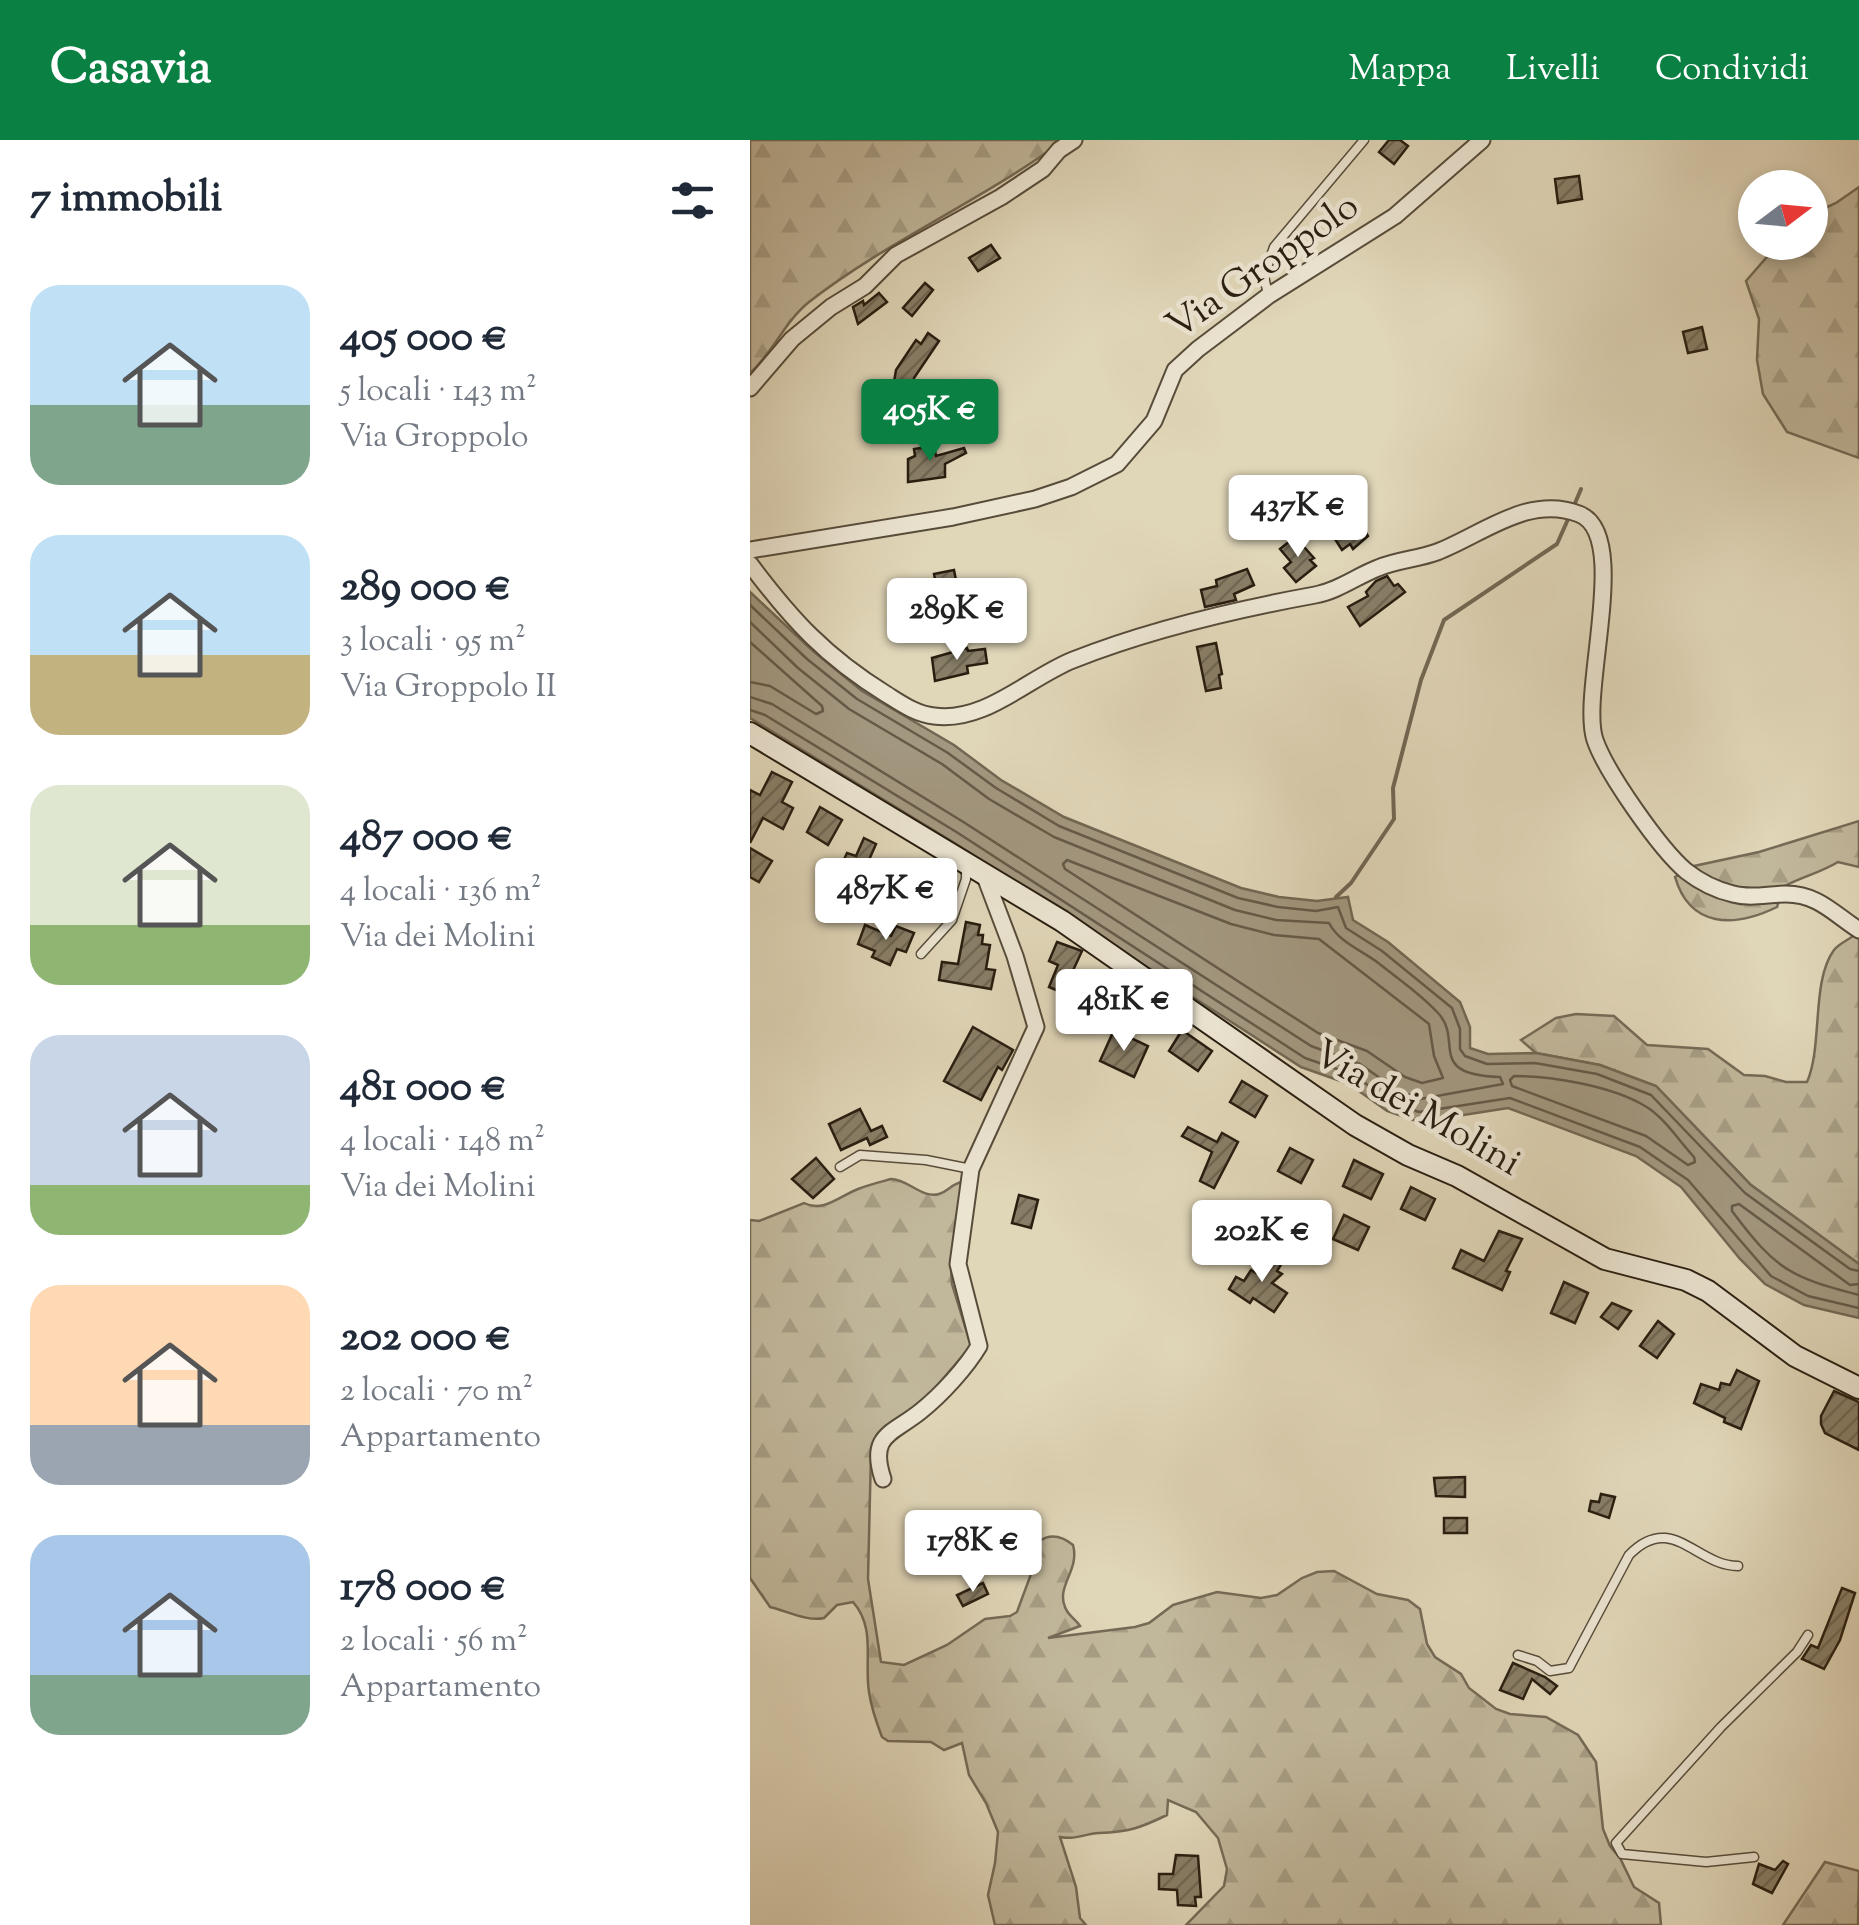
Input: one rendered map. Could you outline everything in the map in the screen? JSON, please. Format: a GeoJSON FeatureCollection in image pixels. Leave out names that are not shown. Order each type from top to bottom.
{"type":"FeatureCollection","features":[{"type":"Feature","properties":{"kind":"street"},"geometry":{"type":"LineString","coordinates":[[750,388],[792,340],[831,306],[865,286],[896,255],[1043,170],[1059,150],[1074,140]]}},
{"type":"Feature","properties":{"kind":"street","name":"Via Groppolo"},"geometry":{"type":"LineString","coordinates":[[755,550],[970,514],[1035,498],[1117,464],[1154,421],[1175,370],[1268,296],[1395,216],[1482,140]]}},
{"type":"Feature","properties":{"kind":"street"},"geometry":{"type":"LineString","coordinates":[[750,564],[790,617],[854,674],[916,712],[935,717],[958,716],[998,702],[1078,658],[1229,610],[1334,589],[1374,569],[1435,553],[1521,512],[1546,507],[1574,512],[1591,521],[1602,543],[1604,573],[1590,718],[1602,756],[1622,787],[1689,874],[1713,888],[1739,896],[1787,894],[1814,898],[1859,930]]}},
{"type":"Feature","properties":{"kind":"street","name":"Via dei Molini"},"geometry":{"type":"LineString","coordinates":[[753,742],[1062,921],[1355,1125],[1408,1155],[1457,1176],[1605,1259],[1686,1280],[1708,1291],[1795,1356],[1859,1388]]}},
{"type":"Feature","properties":{"kind":"street"},"geometry":{"type":"LineString","coordinates":[[884,1478],[879,1465],[885,1435],[920,1412],[979,1346],[958,1264],[971,1170],[1036,1026],[984,874]]}},
{"type":"Feature","properties":{"kind":"lane"},"geometry":{"type":"LineString","coordinates":[[1268,296],[1264,276],[1274,247],[1364,140]]}},
{"type":"Feature","properties":{"kind":"lane"},"geometry":{"type":"LineString","coordinates":[[921,954],[952,920],[966,879],[966,862]]}},
{"type":"Feature","properties":{"kind":"lane"},"geometry":{"type":"LineString","coordinates":[[840,1167],[860,1155],[926,1160],[971,1170]]}},
{"type":"Feature","properties":{"kind":"lane"},"geometry":{"type":"LineString","coordinates":[[1518,1655],[1537,1661],[1550,1671],[1569,1668],[1629,1555],[1643,1543],[1656,1538],[1674,1539],[1718,1565],[1738,1566]]}},
{"type":"Feature","properties":{"kind":"lane"},"geometry":{"type":"LineString","coordinates":[[1754,1856],[1706,1862],[1622,1854],[1616,1844],[1721,1727],[1797,1652],[1808,1635]]}},
{"type":"Feature","properties":{"kind":"green space"},"geometry":{"type":"Polygon","coordinates":[[[750,140],[1064,140],[871,259],[809,302],[750,373],[750,140]]]}},
{"type":"Feature","properties":{"kind":"green space"},"geometry":{"type":"Polygon","coordinates":[[[1859,187],[1859,458],[1787,432],[1763,394],[1757,360],[1759,319],[1746,281],[1764,260],[1828,260],[1828,207],[1859,187]]]}},
{"type":"Feature","properties":{"kind":"green space"},"geometry":{"type":"Polygon","coordinates":[[[1859,821],[1859,867],[1838,862],[1783,887],[1777,907],[1761,914],[1730,920],[1703,914],[1691,906],[1675,877],[1694,866],[1759,852],[1859,821]]]}},
{"type":"Feature","properties":{"kind":"green space"},"geometry":{"type":"Polygon","coordinates":[[[1859,931],[1859,1264],[1751,1185],[1656,1086],[1600,1065],[1536,1053],[1521,1040],[1556,1018],[1576,1014],[1614,1016],[1647,1045],[1708,1049],[1744,1075],[1807,1082],[1827,963],[1837,947],[1859,931]]]}},
{"type":"Feature","properties":{"kind":"green space"},"geometry":{"type":"Polygon","coordinates":[[[891,1179],[933,1195],[962,1182],[951,1268],[952,1284],[971,1346],[918,1408],[871,1452],[868,1579],[881,1662],[904,1665],[947,1645],[985,1619],[1017,1612],[1034,1566],[1038,1542],[1047,1537],[1073,1545],[1073,1562],[1063,1599],[1068,1613],[1080,1626],[1048,1638],[1135,1627],[1149,1623],[1173,1605],[1217,1592],[1261,1598],[1277,1595],[1302,1578],[1334,1571],[1377,1594],[1408,1600],[1420,1609],[1427,1644],[1435,1657],[1461,1674],[1469,1688],[1496,1709],[1546,1717],[1578,1735],[1596,1762],[1603,1829],[1610,1846],[1634,1887],[1659,1903],[1661,1925],[1186,1925],[1224,1886],[1227,1869],[1218,1838],[1196,1812],[1168,1800],[1167,1815],[1142,1826],[1060,1837],[1076,1887],[1080,1918],[1086,1925],[995,1925],[988,1895],[998,1832],[969,1775],[962,1743],[944,1750],[931,1742],[888,1741],[882,1737],[869,1692],[867,1633],[853,1602],[837,1605],[824,1618],[804,1617],[770,1607],[750,1578],[750,1220],[759,1221],[804,1203],[825,1205],[891,1179]]]}},
{"type":"Feature","properties":{"kind":"green space"},"geometry":{"type":"Polygon","coordinates":[[[1825,1862],[1859,1871],[1858,1925],[1783,1925],[1825,1862]]]}},
{"type":"Feature","properties":{"kind":"water"},"geometry":{"type":"Polygon","coordinates":[[[750,592],[862,691],[1064,817],[1241,888],[1317,901],[1348,897],[1353,920],[1388,942],[1460,1002],[1470,1027],[1470,1048],[1488,1054],[1536,1053],[1600,1065],[1656,1086],[1751,1185],[1859,1264],[1859,1318],[1804,1305],[1765,1284],[1681,1187],[1636,1156],[1508,1108],[1419,1122],[1387,1111],[1349,1084],[1301,1067],[953,842],[750,718],[750,592]]]}},
{"type":"Feature","properties":{"kind":"building"},"geometry":{"type":"Polygon","coordinates":[[[1389,140],[1400,140],[1408,146],[1394,164],[1379,152],[1389,140]]]}},
{"type":"Feature","properties":{"kind":"building"},"geometry":{"type":"Polygon","coordinates":[[[1579,176],[1582,199],[1558,203],[1555,179],[1579,176]]]}},
{"type":"Feature","properties":{"kind":"building"},"geometry":{"type":"Polygon","coordinates":[[[991,245],[1000,258],[978,271],[969,258],[991,245]]]}},
{"type":"Feature","properties":{"kind":"building"},"geometry":{"type":"Polygon","coordinates":[[[925,283],[933,290],[912,316],[903,308],[925,283]]]}},
{"type":"Feature","properties":{"kind":"building"},"geometry":{"type":"Polygon","coordinates":[[[879,293],[887,302],[858,324],[853,307],[863,301],[864,305],[879,293]]]}},
{"type":"Feature","properties":{"kind":"building"},"geometry":{"type":"Polygon","coordinates":[[[1702,327],[1707,349],[1688,353],[1683,332],[1702,327]]]}},
{"type":"Feature","properties":{"kind":"building"},"geometry":{"type":"Polygon","coordinates":[[[928,333],[939,341],[914,378],[910,401],[904,400],[900,425],[881,423],[883,410],[889,411],[896,370],[916,340],[921,344],[928,333]]]}},
{"type":"Feature","properties":{"kind":"building"},"geometry":{"type":"Polygon","coordinates":[[[934,446],[936,456],[964,448],[966,453],[945,464],[945,477],[908,482],[908,459],[915,456],[914,449],[934,446]]]}},
{"type":"Feature","properties":{"kind":"building"},"geometry":{"type":"Polygon","coordinates":[[[1358,521],[1368,536],[1353,549],[1350,544],[1342,550],[1333,536],[1346,524],[1349,527],[1358,521]]]}},
{"type":"Feature","properties":{"kind":"building"},"geometry":{"type":"Polygon","coordinates":[[[1295,537],[1314,558],[1310,560],[1316,566],[1296,582],[1284,568],[1291,562],[1280,549],[1295,537]]]}},
{"type":"Feature","properties":{"kind":"building"},"geometry":{"type":"Polygon","coordinates":[[[1247,569],[1254,585],[1234,594],[1236,600],[1205,607],[1201,590],[1217,586],[1216,580],[1247,569]]]}},
{"type":"Feature","properties":{"kind":"building"},"geometry":{"type":"Polygon","coordinates":[[[954,570],[961,606],[941,610],[934,574],[954,570]]]}},
{"type":"Feature","properties":{"kind":"building"},"geometry":{"type":"Polygon","coordinates":[[[1387,576],[1405,592],[1360,626],[1348,607],[1368,596],[1366,592],[1376,581],[1387,576]]]}},
{"type":"Feature","properties":{"kind":"building"},"geometry":{"type":"Polygon","coordinates":[[[1216,643],[1221,688],[1206,691],[1197,647],[1216,643]]]}},
{"type":"Feature","properties":{"kind":"building"},"geometry":{"type":"Polygon","coordinates":[[[967,648],[985,649],[987,663],[967,666],[968,673],[935,681],[932,658],[967,648]]]}},
{"type":"Feature","properties":{"kind":"building"},"geometry":{"type":"Polygon","coordinates":[[[772,772],[792,782],[782,802],[793,808],[783,829],[763,818],[750,843],[750,790],[760,795],[772,772]]]}},
{"type":"Feature","properties":{"kind":"building"},"geometry":{"type":"Polygon","coordinates":[[[820,807],[842,820],[828,845],[807,832],[820,807]]]}},
{"type":"Feature","properties":{"kind":"building"},"geometry":{"type":"Polygon","coordinates":[[[864,838],[876,844],[857,887],[836,877],[847,853],[856,856],[864,838]]]}},
{"type":"Feature","properties":{"kind":"building"},"geometry":{"type":"Polygon","coordinates":[[[750,848],[772,861],[759,882],[750,877],[750,848]]]}},
{"type":"Feature","properties":{"kind":"building"},"geometry":{"type":"Polygon","coordinates":[[[896,860],[912,867],[894,902],[877,894],[896,860]]]}},
{"type":"Feature","properties":{"kind":"building"},"geometry":{"type":"Polygon","coordinates":[[[935,880],[949,886],[938,913],[931,916],[915,909],[926,884],[932,886],[935,880]]]}},
{"type":"Feature","properties":{"kind":"building"},"geometry":{"type":"Polygon","coordinates":[[[966,922],[980,925],[978,935],[983,935],[982,944],[990,945],[986,969],[995,970],[991,989],[939,980],[942,962],[958,964],[966,922]]]}},
{"type":"Feature","properties":{"kind":"building"},"geometry":{"type":"Polygon","coordinates":[[[865,925],[891,936],[896,926],[914,933],[906,952],[897,949],[890,965],[872,957],[875,951],[858,944],[865,925]]]}},
{"type":"Feature","properties":{"kind":"building"},"geometry":{"type":"Polygon","coordinates":[[[1057,942],[1082,951],[1070,977],[1081,981],[1076,993],[1084,996],[1079,1008],[1059,999],[1061,992],[1049,987],[1058,965],[1049,961],[1057,942]]]}},
{"type":"Feature","properties":{"kind":"building"},"geometry":{"type":"Polygon","coordinates":[[[973,1027],[1013,1050],[1002,1070],[998,1067],[981,1100],[944,1081],[973,1027]]]}},
{"type":"Feature","properties":{"kind":"building"},"geometry":{"type":"Polygon","coordinates":[[[1114,1030],[1148,1046],[1134,1077],[1100,1061],[1114,1030]]]}},
{"type":"Feature","properties":{"kind":"building"},"geometry":{"type":"Polygon","coordinates":[[[1182,1030],[1212,1051],[1198,1071],[1169,1051],[1182,1030]]]}},
{"type":"Feature","properties":{"kind":"building"},"geometry":{"type":"Polygon","coordinates":[[[1242,1081],[1267,1096],[1255,1117],[1230,1102],[1242,1081]]]}},
{"type":"Feature","properties":{"kind":"building"},"geometry":{"type":"Polygon","coordinates":[[[860,1109],[871,1131],[882,1126],[887,1137],[870,1145],[867,1138],[841,1150],[829,1124],[860,1109]]]}},
{"type":"Feature","properties":{"kind":"building"},"geometry":{"type":"Polygon","coordinates":[[[1188,1127],[1217,1142],[1222,1133],[1238,1142],[1214,1188],[1200,1181],[1212,1152],[1182,1136],[1188,1127]]]}},
{"type":"Feature","properties":{"kind":"building"},"geometry":{"type":"Polygon","coordinates":[[[1290,1148],[1313,1160],[1301,1183],[1278,1171],[1290,1148]]]}},
{"type":"Feature","properties":{"kind":"building"},"geometry":{"type":"Polygon","coordinates":[[[816,1158],[834,1179],[813,1198],[792,1179],[816,1158]]]}},
{"type":"Feature","properties":{"kind":"building"},"geometry":{"type":"Polygon","coordinates":[[[1354,1160],[1383,1174],[1371,1199],[1343,1186],[1354,1160]]]}},
{"type":"Feature","properties":{"kind":"building"},"geometry":{"type":"Polygon","coordinates":[[[1411,1187],[1435,1199],[1425,1220],[1401,1209],[1411,1187]]]}},
{"type":"Feature","properties":{"kind":"building"},"geometry":{"type":"Polygon","coordinates":[[[1019,1195],[1038,1200],[1031,1228],[1012,1223],[1019,1195]]]}},
{"type":"Feature","properties":{"kind":"building"},"geometry":{"type":"Polygon","coordinates":[[[1344,1215],[1369,1227],[1358,1250],[1333,1239],[1344,1215]]]}},
{"type":"Feature","properties":{"kind":"building"},"geometry":{"type":"Polygon","coordinates":[[[1499,1231],[1522,1239],[1506,1271],[1510,1272],[1502,1290],[1453,1268],[1461,1250],[1484,1261],[1499,1231]]]}},
{"type":"Feature","properties":{"kind":"building"},"geometry":{"type":"Polygon","coordinates":[[[1266,1254],[1282,1263],[1277,1271],[1282,1274],[1272,1283],[1287,1293],[1274,1312],[1229,1289],[1236,1277],[1244,1281],[1251,1270],[1256,1273],[1266,1254]]]}},
{"type":"Feature","properties":{"kind":"building"},"geometry":{"type":"Polygon","coordinates":[[[1564,1282],[1588,1293],[1575,1323],[1551,1313],[1564,1282]]]}},
{"type":"Feature","properties":{"kind":"building"},"geometry":{"type":"Polygon","coordinates":[[[1612,1303],[1631,1311],[1618,1329],[1601,1317],[1612,1303]]]}},
{"type":"Feature","properties":{"kind":"building"},"geometry":{"type":"Polygon","coordinates":[[[1658,1321],[1674,1334],[1657,1358],[1640,1346],[1658,1321]]]}},
{"type":"Feature","properties":{"kind":"building"},"geometry":{"type":"Polygon","coordinates":[[[1737,1370],[1759,1381],[1741,1429],[1694,1403],[1701,1384],[1719,1390],[1721,1383],[1730,1385],[1737,1370]]]}},
{"type":"Feature","properties":{"kind":"building"},"geometry":{"type":"Polygon","coordinates":[[[1834,1391],[1859,1402],[1859,1450],[1825,1433],[1821,1424],[1834,1391]]]}},
{"type":"Feature","properties":{"kind":"building"},"geometry":{"type":"Polygon","coordinates":[[[1465,1477],[1465,1497],[1436,1496],[1434,1478],[1465,1477]]]}},
{"type":"Feature","properties":{"kind":"building"},"geometry":{"type":"Polygon","coordinates":[[[1601,1494],[1615,1497],[1609,1518],[1589,1511],[1591,1501],[1599,1502],[1601,1494]]]}},
{"type":"Feature","properties":{"kind":"building"},"geometry":{"type":"Polygon","coordinates":[[[1444,1518],[1467,1518],[1467,1533],[1444,1533],[1444,1518]]]}},
{"type":"Feature","properties":{"kind":"building"},"geometry":{"type":"Polygon","coordinates":[[[983,1583],[988,1594],[963,1606],[957,1595],[983,1583]]]}},
{"type":"Feature","properties":{"kind":"building"},"geometry":{"type":"Polygon","coordinates":[[[1842,1588],[1855,1593],[1840,1640],[1824,1669],[1802,1659],[1811,1645],[1818,1648],[1842,1588]]]}},
{"type":"Feature","properties":{"kind":"building"},"geometry":{"type":"Polygon","coordinates":[[[1513,1663],[1557,1686],[1550,1694],[1532,1679],[1523,1699],[1500,1690],[1513,1663]]]}},
{"type":"Feature","properties":{"kind":"building"},"geometry":{"type":"Polygon","coordinates":[[[1176,1855],[1198,1856],[1201,1897],[1195,1897],[1196,1906],[1178,1905],[1177,1890],[1159,1889],[1159,1874],[1173,1874],[1176,1855]]]}},
{"type":"Feature","properties":{"kind":"building"},"geometry":{"type":"Polygon","coordinates":[[[1783,1861],[1788,1864],[1772,1893],[1753,1884],[1759,1864],[1775,1870],[1783,1861]]]}},
{"type":"Feature","properties":{"kind":"waterway"},"geometry":{"type":"LineString","coordinates":[[1573,508],[1581,489]]}},
{"type":"Feature","properties":{"kind":"waterway"},"geometry":{"type":"LineString","coordinates":[[1336,897],[1351,883],[1394,819],[1393,788],[1421,680],[1444,620],[1557,544],[1569,517]]}}]}
